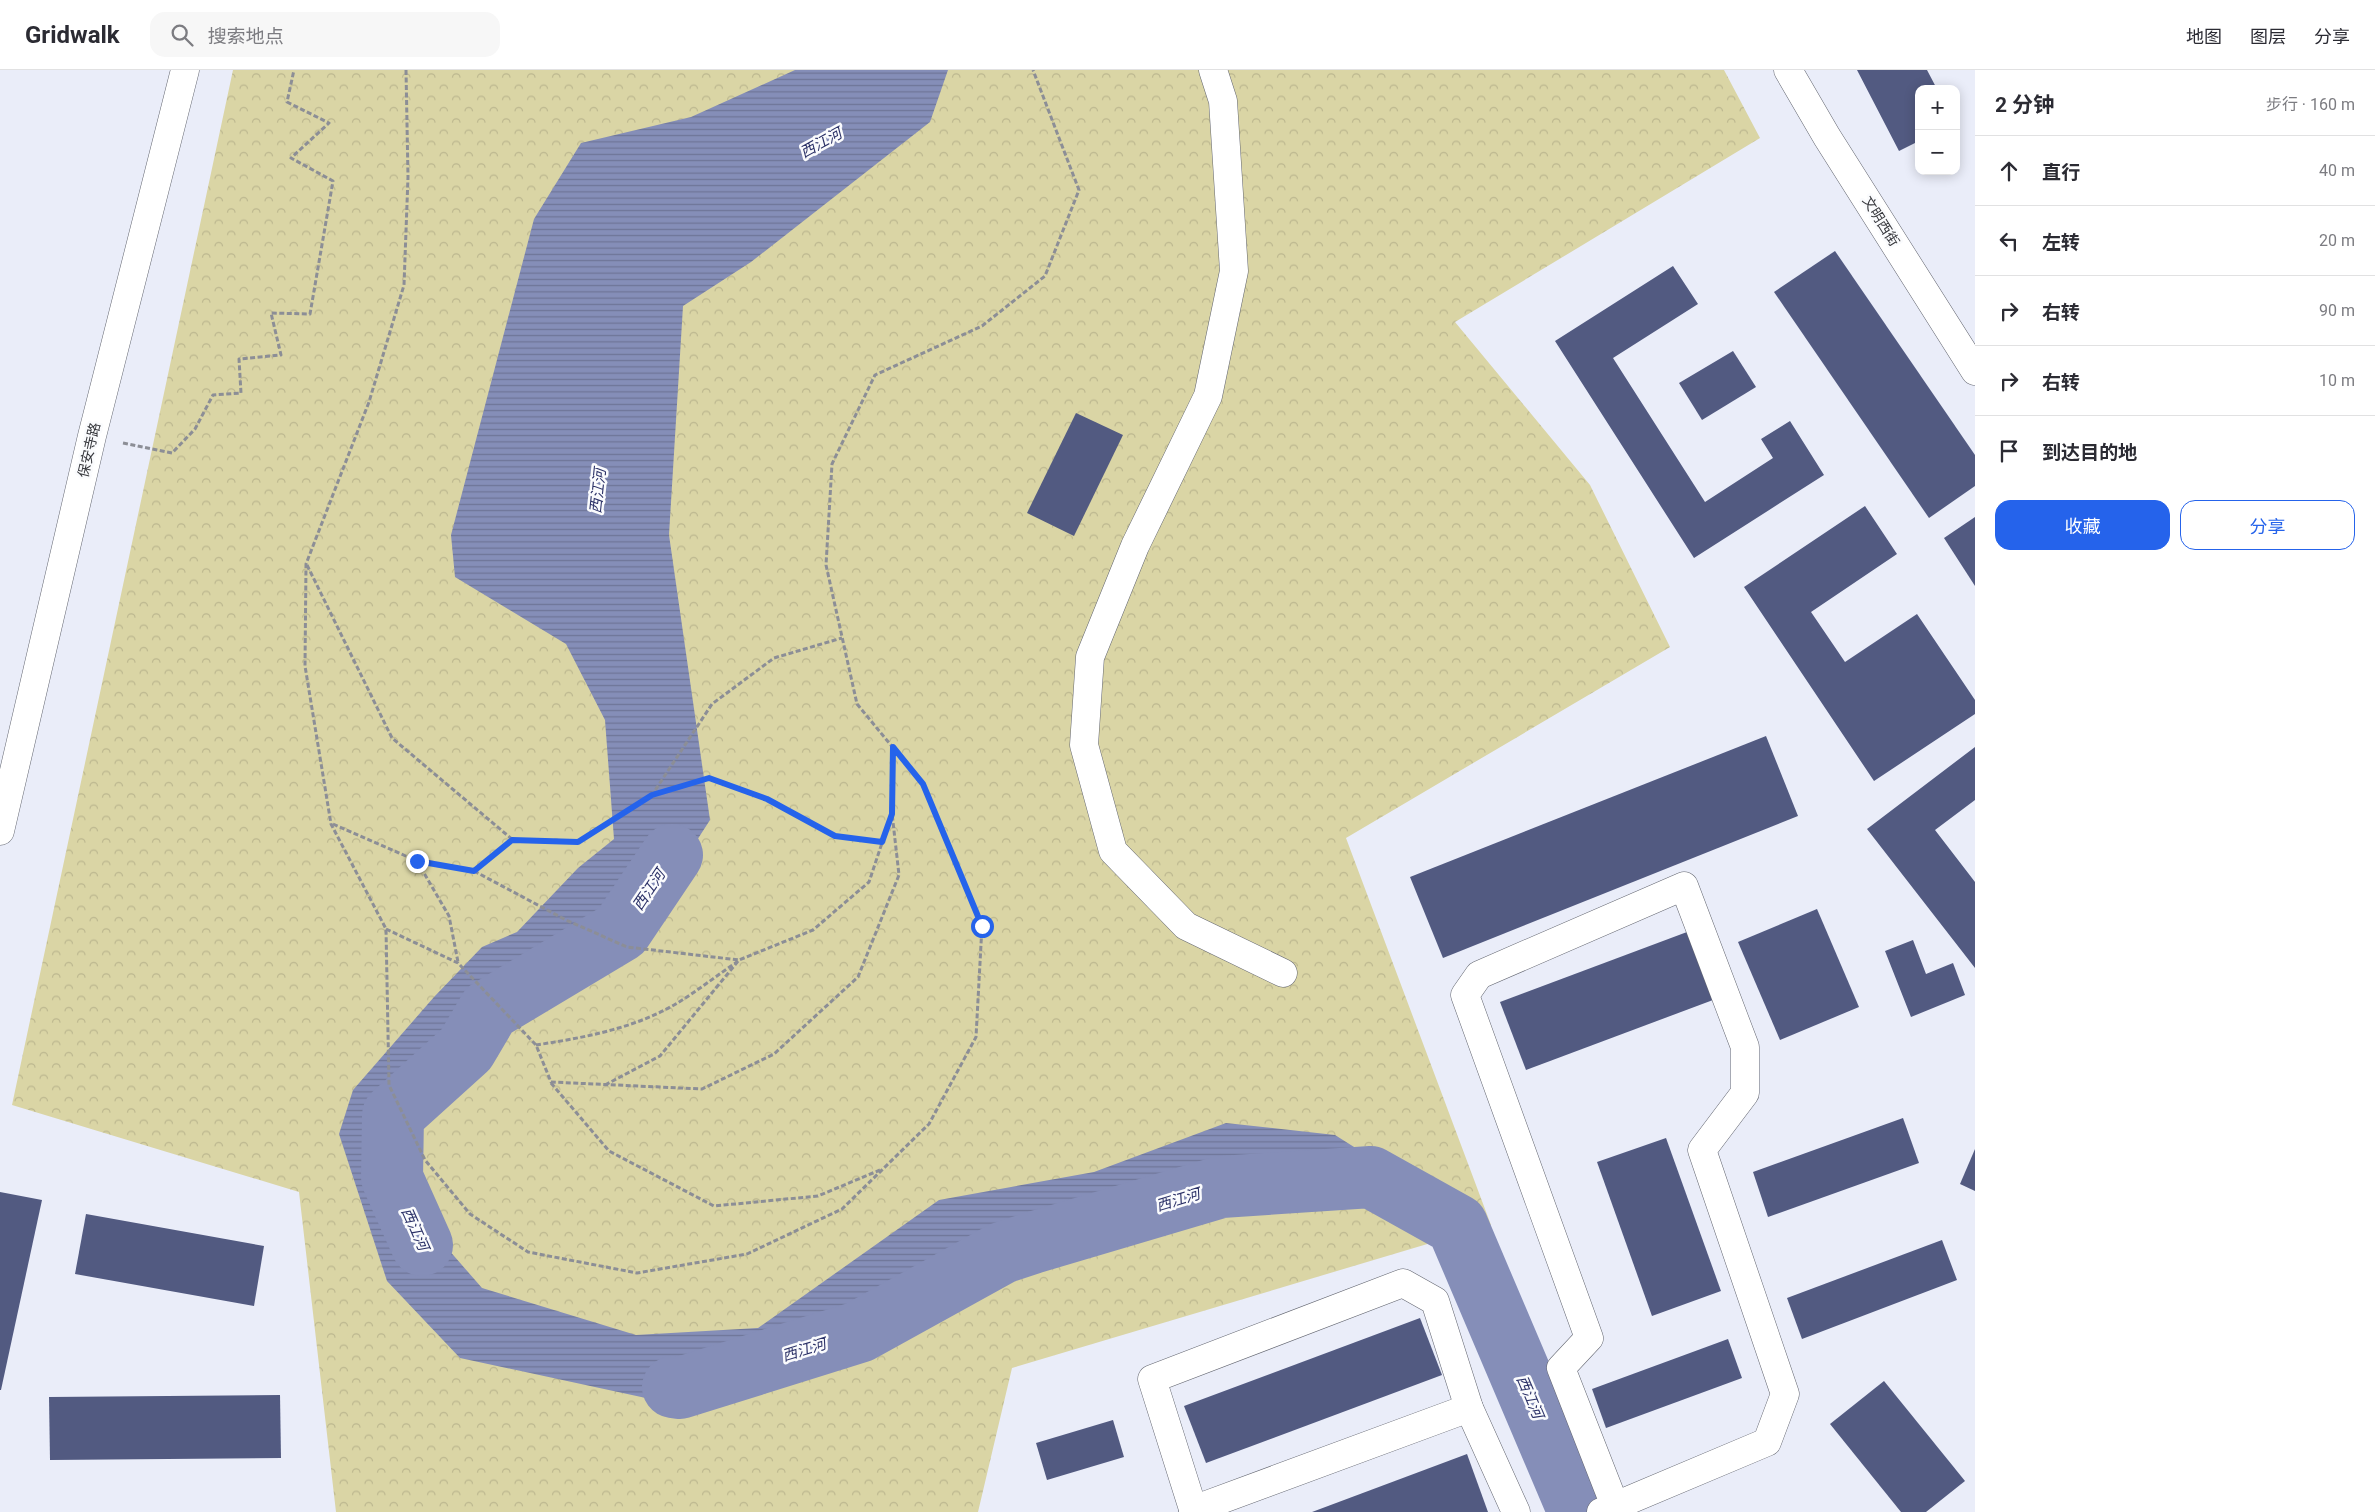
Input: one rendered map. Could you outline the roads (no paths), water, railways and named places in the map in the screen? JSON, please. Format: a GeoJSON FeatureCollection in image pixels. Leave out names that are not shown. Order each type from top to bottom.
{"type":"FeatureCollection","features":[{"type":"Feature","properties":{"kind":"street","name":"保安寺路"},"geometry":{"type":"LineString","coordinates":[[0,831],[92,436],[185,70]]}},
{"type":"Feature","properties":{"kind":"street"},"geometry":{"type":"LineString","coordinates":[[1213,70],[1223,102],[1234,271],[1208,396],[1135,546],[1090,657],[1084,745],[1113,851],[1186,926],[1283,972]]}},
{"type":"Feature","properties":{"kind":"street","name":"文明西街"},"geometry":{"type":"LineString","coordinates":[[1788,70],[1827,137],[1975,370]]}},
{"type":"Feature","properties":{"kind":"street"},"geometry":{"type":"LineString","coordinates":[[1684,886],[1745,1047],[1745,1093],[1702,1150],[1785,1394],[1767,1442],[1607,1510],[1561,1368],[1589,1338],[1465,994],[1479,975],[1684,886]]}},
{"type":"Feature","properties":{"kind":"street"},"geometry":{"type":"LineString","coordinates":[[1468,1408],[1193,1511],[1152,1379],[1404,1283],[1435,1301],[1468,1408],[1516,1512]]}},
{"type":"Feature","properties":{"kind":"water"},"geometry":{"type":"Polygon","coordinates":[[[795,70],[948,70],[930,122],[751,262],[683,306],[669,535],[710,820],[650,913],[522,981],[454,1075],[385,1151],[420,1217],[482,1288],[636,1335],[758,1328],[939,1200],[1094,1172],[1226,1123],[1335,1135],[1397,1174],[1240,1170],[1174,1217],[1032,1243],[669,1403],[460,1358],[387,1281],[339,1134],[353,1090],[434,997],[482,947],[517,932],[578,868],[614,839],[605,720],[566,644],[455,577],[451,535],[534,219],[581,143],[691,117],[795,70]]]}},
{"type":"Feature","properties":{"kind":"waterway","name":"西江河"},"geometry":{"type":"LineString","coordinates":[[422,1245],[392,1178],[393,1115],[466,1049],[489,1010],[621,931],[672,855]]}},
{"type":"Feature","properties":{"kind":"waterway","name":"西江河"},"geometry":{"type":"LineString","coordinates":[[673,1387],[680,1388],[859,1332],[1002,1253],[1032,1243],[1221,1187],[1371,1177],[1457,1225],[1579,1512]]}}]}
